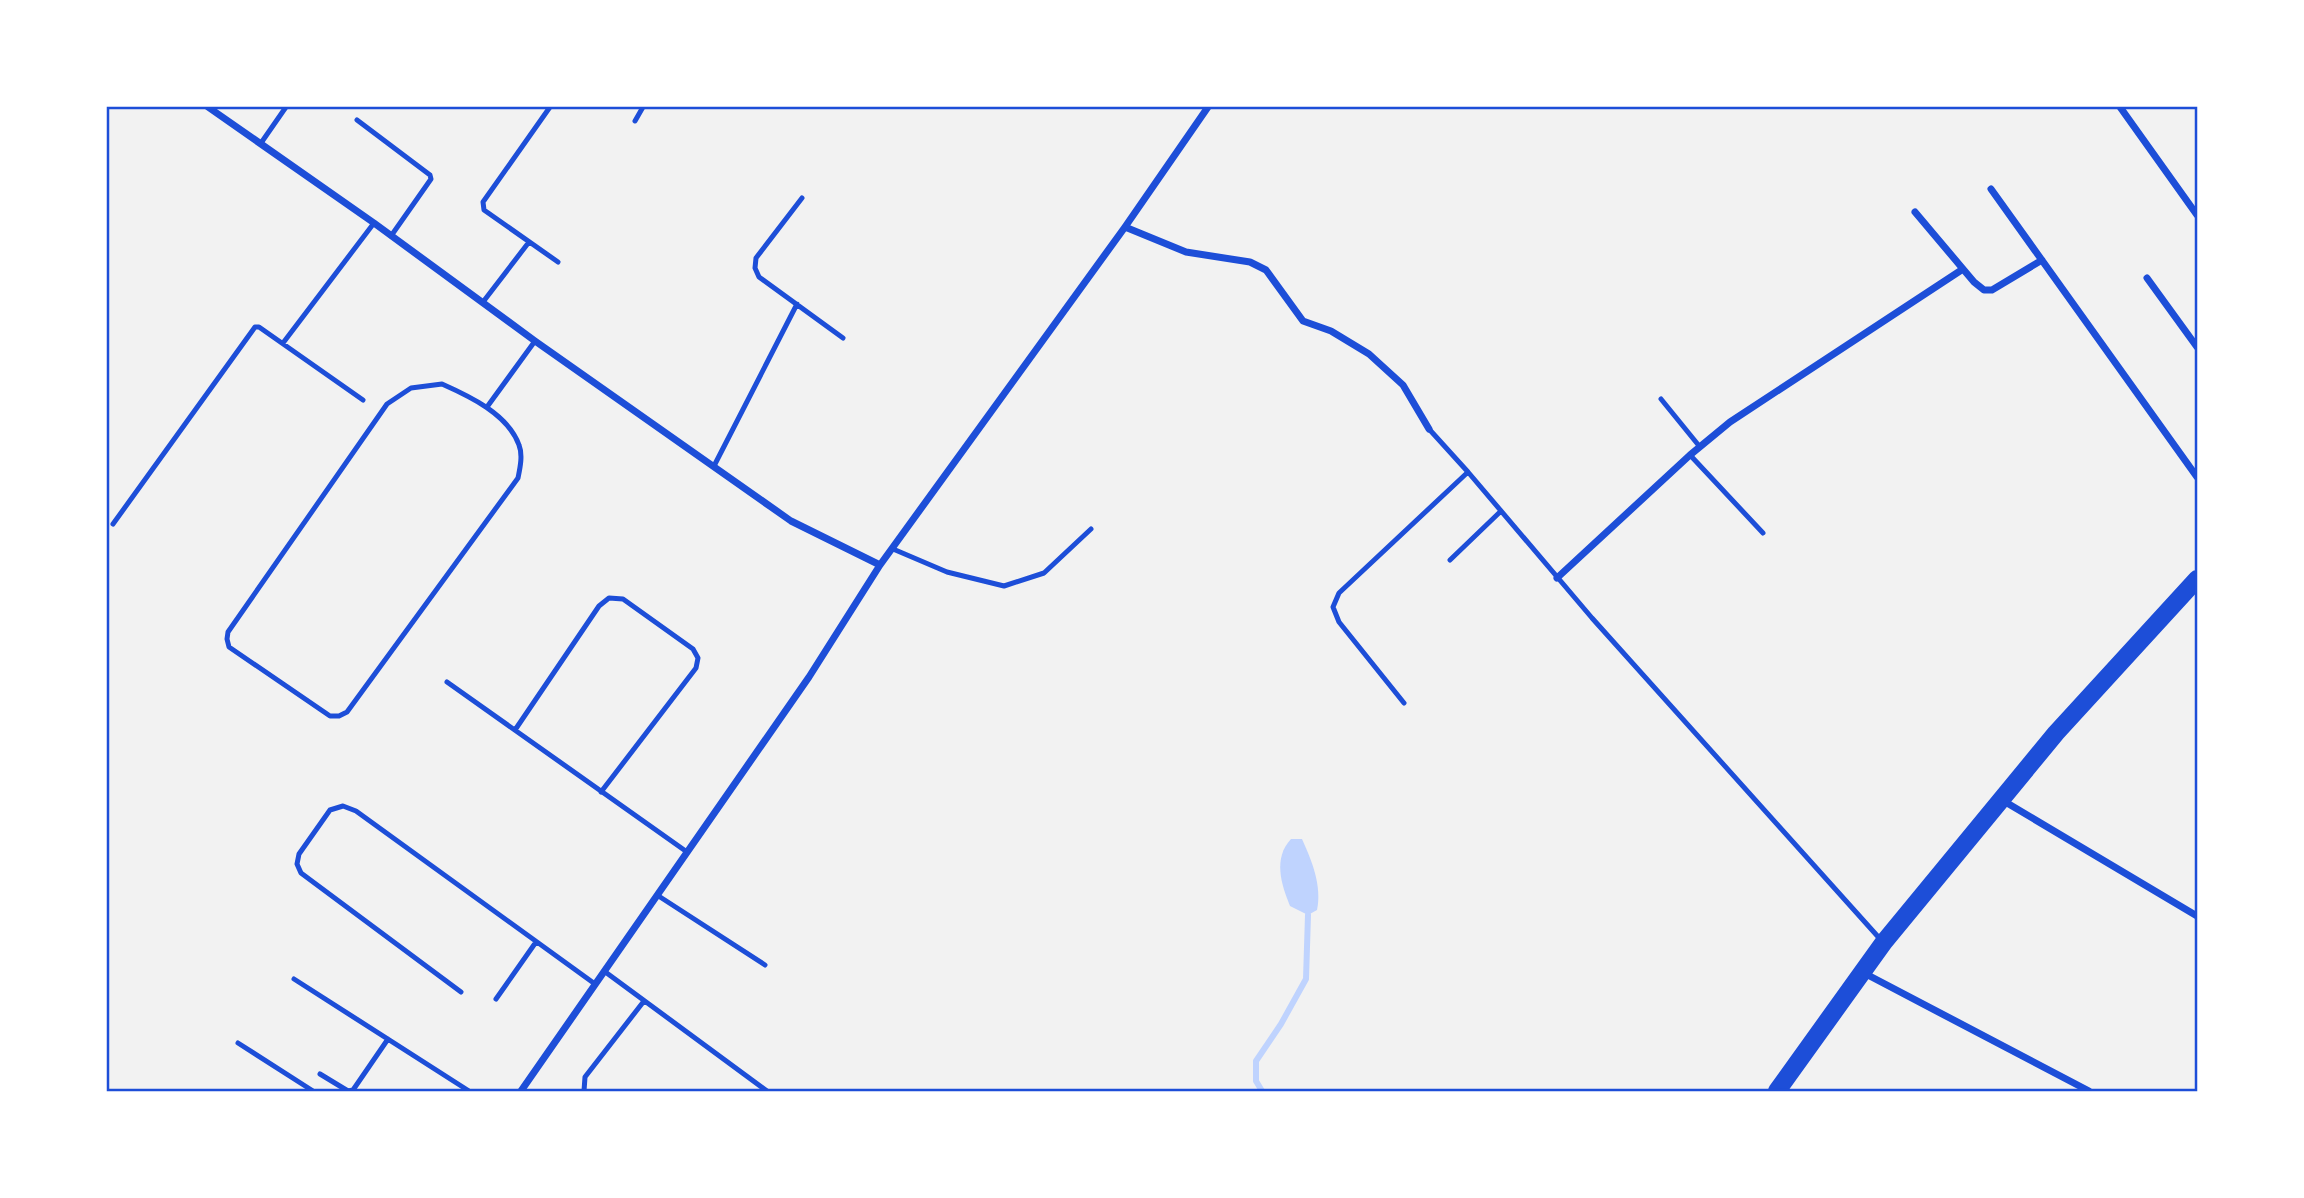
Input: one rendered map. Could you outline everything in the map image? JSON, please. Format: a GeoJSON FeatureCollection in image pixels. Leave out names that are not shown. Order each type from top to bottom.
{"type":"FeatureCollection","features":[{"type":"Feature","properties":{"kind":"main road"},"geometry":{"type":"LineString","coordinates":[[1777,1091],[1884,942],[2056,733],[2197,579]]}},
{"type":"Feature","properties":{"kind":"street"},"geometry":{"type":"LineString","coordinates":[[208,107],[791,522],[880,565]]}},
{"type":"Feature","properties":{"kind":"street"},"geometry":{"type":"LineString","coordinates":[[521,1091],[809,677],[880,565],[1125,227],[1208,107]]}},
{"type":"Feature","properties":{"kind":"street"},"geometry":{"type":"LineString","coordinates":[[2120,107],[2197,215]]}},
{"type":"Feature","properties":{"kind":"street"},"geometry":{"type":"LineString","coordinates":[[1991,189],[2197,477]]}},
{"type":"Feature","properties":{"kind":"street"},"geometry":{"type":"LineString","coordinates":[[1914,212],[1984,290],[1992,290],[2042,260]]}},
{"type":"Feature","properties":{"kind":"street"},"geometry":{"type":"LineString","coordinates":[[1125,227],[1186,252],[1250,262],[1266,270],[1303,321],[1331,331],[1369,354],[1403,385],[1429,429]]}},
{"type":"Feature","properties":{"kind":"street"},"geometry":{"type":"LineString","coordinates":[[1557,578],[1730,422],[1963,269]]}},
{"type":"Feature","properties":{"kind":"street"},"geometry":{"type":"LineString","coordinates":[[2147,278],[2197,347]]}},
{"type":"Feature","properties":{"kind":"street"},"geometry":{"type":"LineString","coordinates":[[2002,799],[2197,916]]}},
{"type":"Feature","properties":{"kind":"street"},"geometry":{"type":"LineString","coordinates":[[1862,972],[2089,1091]]}},
{"type":"Feature","properties":{"kind":"lane"},"geometry":{"type":"LineString","coordinates":[[261,143],[286,107]]}},
{"type":"Feature","properties":{"kind":"lane"},"geometry":{"type":"LineString","coordinates":[[550,107],[483,202],[484,210],[558,262]]}},
{"type":"Feature","properties":{"kind":"lane"},"geometry":{"type":"LineString","coordinates":[[635,121],[643,107]]}},
{"type":"Feature","properties":{"kind":"lane"},"geometry":{"type":"LineString","coordinates":[[357,120],[430,175],[431,179],[391,236]]}},
{"type":"Feature","properties":{"kind":"lane"},"geometry":{"type":"LineString","coordinates":[[802,198],[756,258],[755,268],[759,276],[843,338]]}},
{"type":"Feature","properties":{"kind":"lane"},"geometry":{"type":"LineString","coordinates":[[282,343],[374,223]]}},
{"type":"Feature","properties":{"kind":"lane"},"geometry":{"type":"LineString","coordinates":[[483,302],[529,242]]}},
{"type":"Feature","properties":{"kind":"lane"},"geometry":{"type":"LineString","coordinates":[[714,466],[797,304]]}},
{"type":"Feature","properties":{"kind":"lane"},"geometry":{"type":"LineString","coordinates":[[113,524],[252,329],[259,327],[363,400]]}},
{"type":"Feature","properties":{"kind":"lane"},"geometry":{"type":"LineString","coordinates":[[487,407],[535,341]]}},
{"type":"Feature","properties":{"kind":"lane"},"geometry":{"type":"LineString","coordinates":[[442,384],[487,407],[505,424],[519,445],[521,462],[518,478],[347,712],[330,716],[229,647],[228,632],[387,404],[411,388],[442,384]]}},
{"type":"Feature","properties":{"kind":"lane"},"geometry":{"type":"LineString","coordinates":[[1661,399],[1700,447]]}},
{"type":"Feature","properties":{"kind":"lane"},"geometry":{"type":"LineString","coordinates":[[1429,429],[1557,578],[1884,942]]}},
{"type":"Feature","properties":{"kind":"lane"},"geometry":{"type":"LineString","coordinates":[[1690,456],[1763,533]]}},
{"type":"Feature","properties":{"kind":"lane"},"geometry":{"type":"LineString","coordinates":[[1405,703],[1339,622],[1332,607],[1339,593],[1468,472]]}},
{"type":"Feature","properties":{"kind":"lane"},"geometry":{"type":"LineString","coordinates":[[1450,560],[1501,510]]}},
{"type":"Feature","properties":{"kind":"lane"},"geometry":{"type":"LineString","coordinates":[[892,550],[947,572],[1004,586],[1044,573],[1091,529]]}},
{"type":"Feature","properties":{"kind":"lane"},"geometry":{"type":"LineString","coordinates":[[515,730],[599,606],[609,598],[622,598],[693,649],[698,658],[696,668],[601,792]]}},
{"type":"Feature","properties":{"kind":"lane"},"geometry":{"type":"LineString","coordinates":[[447,682],[687,852]]}},
{"type":"Feature","properties":{"kind":"lane"},"geometry":{"type":"LineString","coordinates":[[461,992],[301,873],[297,864],[299,854],[330,810],[343,806],[356,811],[595,984]]}},
{"type":"Feature","properties":{"kind":"lane"},"geometry":{"type":"LineString","coordinates":[[657,895],[765,965]]}},
{"type":"Feature","properties":{"kind":"lane"},"geometry":{"type":"LineString","coordinates":[[496,999],[536,942]]}},
{"type":"Feature","properties":{"kind":"lane"},"geometry":{"type":"LineString","coordinates":[[604,971],[767,1091]]}},
{"type":"Feature","properties":{"kind":"lane"},"geometry":{"type":"LineString","coordinates":[[294,979],[469,1091]]}},
{"type":"Feature","properties":{"kind":"lane"},"geometry":{"type":"LineString","coordinates":[[584,1091],[585,1077],[644,1001]]}},
{"type":"Feature","properties":{"kind":"lane"},"geometry":{"type":"LineString","coordinates":[[320,1074],[348,1091],[353,1090],[388,1039]]}},
{"type":"Feature","properties":{"kind":"lane"},"geometry":{"type":"LineString","coordinates":[[238,1043],[313,1091]]}},
{"type":"Feature","properties":{"kind":"water"},"geometry":{"type":"Polygon","coordinates":[[[1291,839],[1302,839],[1315,874],[1317,910],[1308,915],[1290,906],[1284,889],[1280,863],[1285,846],[1291,839]]]}},
{"type":"Feature","properties":{"kind":"waterway"},"geometry":{"type":"LineString","coordinates":[[1262,1091],[1256,1081],[1256,1061],[1306,979],[1308,915]]}}]}
